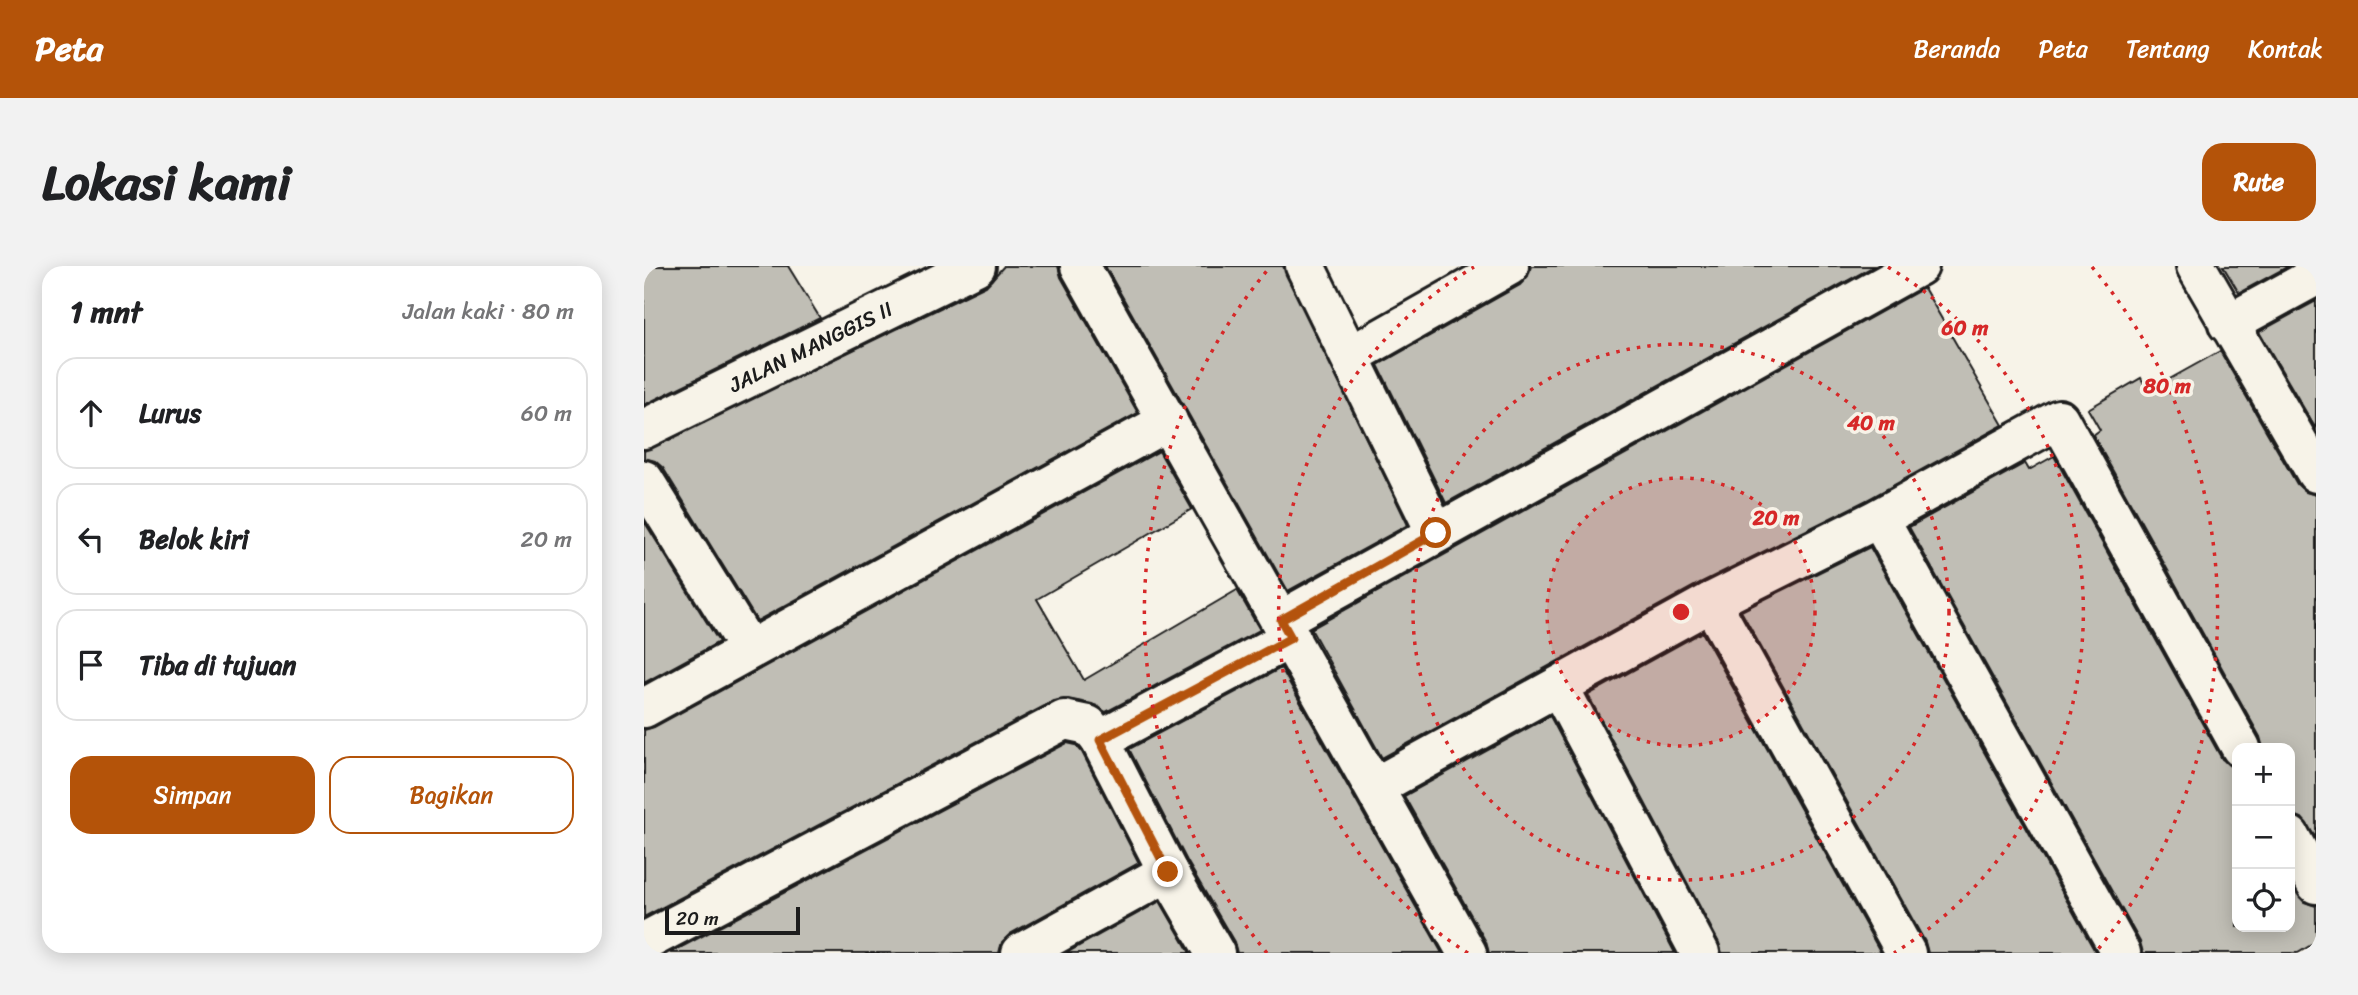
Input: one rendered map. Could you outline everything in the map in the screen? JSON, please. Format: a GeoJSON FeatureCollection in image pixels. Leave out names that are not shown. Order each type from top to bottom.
{"type":"FeatureCollection","features":[{"type":"Feature","properties":{"kind":"street","name":"JALAN MANGGIS II"},"geometry":{"type":"LineString","coordinates":[[644,429],[976,266]]}},
{"type":"Feature","properties":{"kind":"street"},"geometry":{"type":"LineString","coordinates":[[1080,266],[1467,953]]}},
{"type":"Feature","properties":{"kind":"street"},"geometry":{"type":"LineString","coordinates":[[1305,266],[1436,533]]}},
{"type":"Feature","properties":{"kind":"street"},"geometry":{"type":"LineString","coordinates":[[1350,356],[1510,266]]}},
{"type":"Feature","properties":{"kind":"street"},"geometry":{"type":"LineString","coordinates":[[1100,740],[1286,629],[1436,533],[1919,266]]}},
{"type":"Feature","properties":{"kind":"street"},"geometry":{"type":"LineString","coordinates":[[2196,266],[2316,473]]}},
{"type":"Feature","properties":{"kind":"street"},"geometry":{"type":"LineString","coordinates":[[2228,324],[2316,276]]}},
{"type":"Feature","properties":{"kind":"street"},"geometry":{"type":"LineString","coordinates":[[1375,787],[1711,602],[1879,518],[2059,419],[2238,743]]}},
{"type":"Feature","properties":{"kind":"street"},"geometry":{"type":"LineString","coordinates":[[644,708],[1168,421]]}},
{"type":"Feature","properties":{"kind":"street"},"geometry":{"type":"LineString","coordinates":[[644,480],[749,649]]}},
{"type":"Feature","properties":{"kind":"street"},"geometry":{"type":"LineString","coordinates":[[1879,518],[2121,953]]}},
{"type":"Feature","properties":{"kind":"street"},"geometry":{"type":"LineString","coordinates":[[1711,602],[1906,953]]}},
{"type":"Feature","properties":{"kind":"street"},"geometry":{"type":"LineString","coordinates":[[1559,687],[1700,953]]}},
{"type":"Feature","properties":{"kind":"street"},"geometry":{"type":"LineString","coordinates":[[644,942],[1064,720],[1087,725],[1100,740],[1168,872],[1215,953]]}},
{"type":"Feature","properties":{"kind":"street"},"geometry":{"type":"LineString","coordinates":[[2295,845],[2316,884]]}},
{"type":"Feature","properties":{"kind":"street"},"geometry":{"type":"LineString","coordinates":[[1021,953],[1168,872]]}},
{"type":"Feature","properties":{"kind":"building"},"geometry":{"type":"Polygon","coordinates":[[[644,266],[788,266],[820,318],[644,405],[644,266]]]}},
{"type":"Feature","properties":{"kind":"building"},"geometry":{"type":"Polygon","coordinates":[[[1004,266],[1058,266],[1061,277],[1138,413],[757,621],[663,468],[655,461],[644,458],[644,451],[986,286],[1004,266]]]}},
{"type":"Feature","properties":{"kind":"building"},"geometry":{"type":"Polygon","coordinates":[[[1105,266],[1283,266],[1408,525],[1288,591],[1105,266]]]}},
{"type":"Feature","properties":{"kind":"building"},"geometry":{"type":"Polygon","coordinates":[[[1531,266],[1874,266],[1446,503],[1378,365],[1520,285],[1528,276],[1531,266]]]}},
{"type":"Feature","properties":{"kind":"building"},"geometry":{"type":"Polygon","coordinates":[[[2223,266],[2289,266],[2239,293],[2223,266]]]}},
{"type":"Feature","properties":{"kind":"building"},"geometry":{"type":"Polygon","coordinates":[[[1924,288],[2003,425],[1869,499],[1700,583],[1382,758],[1311,629],[1924,288]]]}},
{"type":"Feature","properties":{"kind":"building"},"geometry":{"type":"Polygon","coordinates":[[[2316,301],[2316,429],[2259,332],[2316,301]]]}},
{"type":"Feature","properties":{"kind":"building"},"geometry":{"type":"Polygon","coordinates":[[[2220,351],[2297,484],[2306,492],[2316,495],[2316,838],[2302,818],[2295,816],[2295,743],[2262,743],[2093,435],[2100,430],[2088,409],[2141,378],[2148,391],[2220,351]]]}},
{"type":"Feature","properties":{"kind":"building"},"geometry":{"type":"Polygon","coordinates":[[[1159,451],[1192,509],[1037,599],[1084,680],[1237,590],[1260,630],[1106,712],[1092,704],[1068,699],[1054,701],[644,917],[644,730],[654,727],[1159,451]]]}},
{"type":"Feature","properties":{"kind":"building"},"geometry":{"type":"Polygon","coordinates":[[[2054,456],[2222,759],[2232,766],[2232,932],[2295,932],[2295,888],[2304,902],[2316,906],[2316,942],[2298,953],[2143,953],[2140,942],[1909,527],[2025,463],[2029,470],[2054,456]]]}},
{"type":"Feature","properties":{"kind":"building"},"geometry":{"type":"Polygon","coordinates":[[[644,521],[719,642],[644,683],[644,521]]]}},
{"type":"Feature","properties":{"kind":"building"},"geometry":{"type":"Polygon","coordinates":[[[1870,547],[2096,953],[1928,953],[1925,942],[1741,611],[1870,547]]]}},
{"type":"Feature","properties":{"kind":"building"},"geometry":{"type":"Polygon","coordinates":[[[1702,632],[1881,953],[1722,953],[1588,695],[1702,632]]]}},
{"type":"Feature","properties":{"kind":"building"},"geometry":{"type":"Polygon","coordinates":[[[1281,668],[1442,953],[1237,953],[1234,942],[1187,861],[1129,749],[1281,668]]]}},
{"type":"Feature","properties":{"kind":"building"},"geometry":{"type":"Polygon","coordinates":[[[1550,716],[1675,953],[1489,953],[1486,942],[1404,796],[1550,716]]]}},
{"type":"Feature","properties":{"kind":"building"},"geometry":{"type":"Polygon","coordinates":[[[1067,743],[1076,745],[1082,752],[1139,863],[1010,934],[1002,942],[999,953],[670,953],[1067,743]]]}},
{"type":"Feature","properties":{"kind":"building"},"geometry":{"type":"Polygon","coordinates":[[[1160,901],[1190,953],[1066,953],[1160,901]]]}},
{"type":"Feature","properties":{"kind":"route"},"geometry":{"type":"LineString","coordinates":[[1168,872],[1100,740],[1291,638],[1281,620],[1436,533]]}}]}
